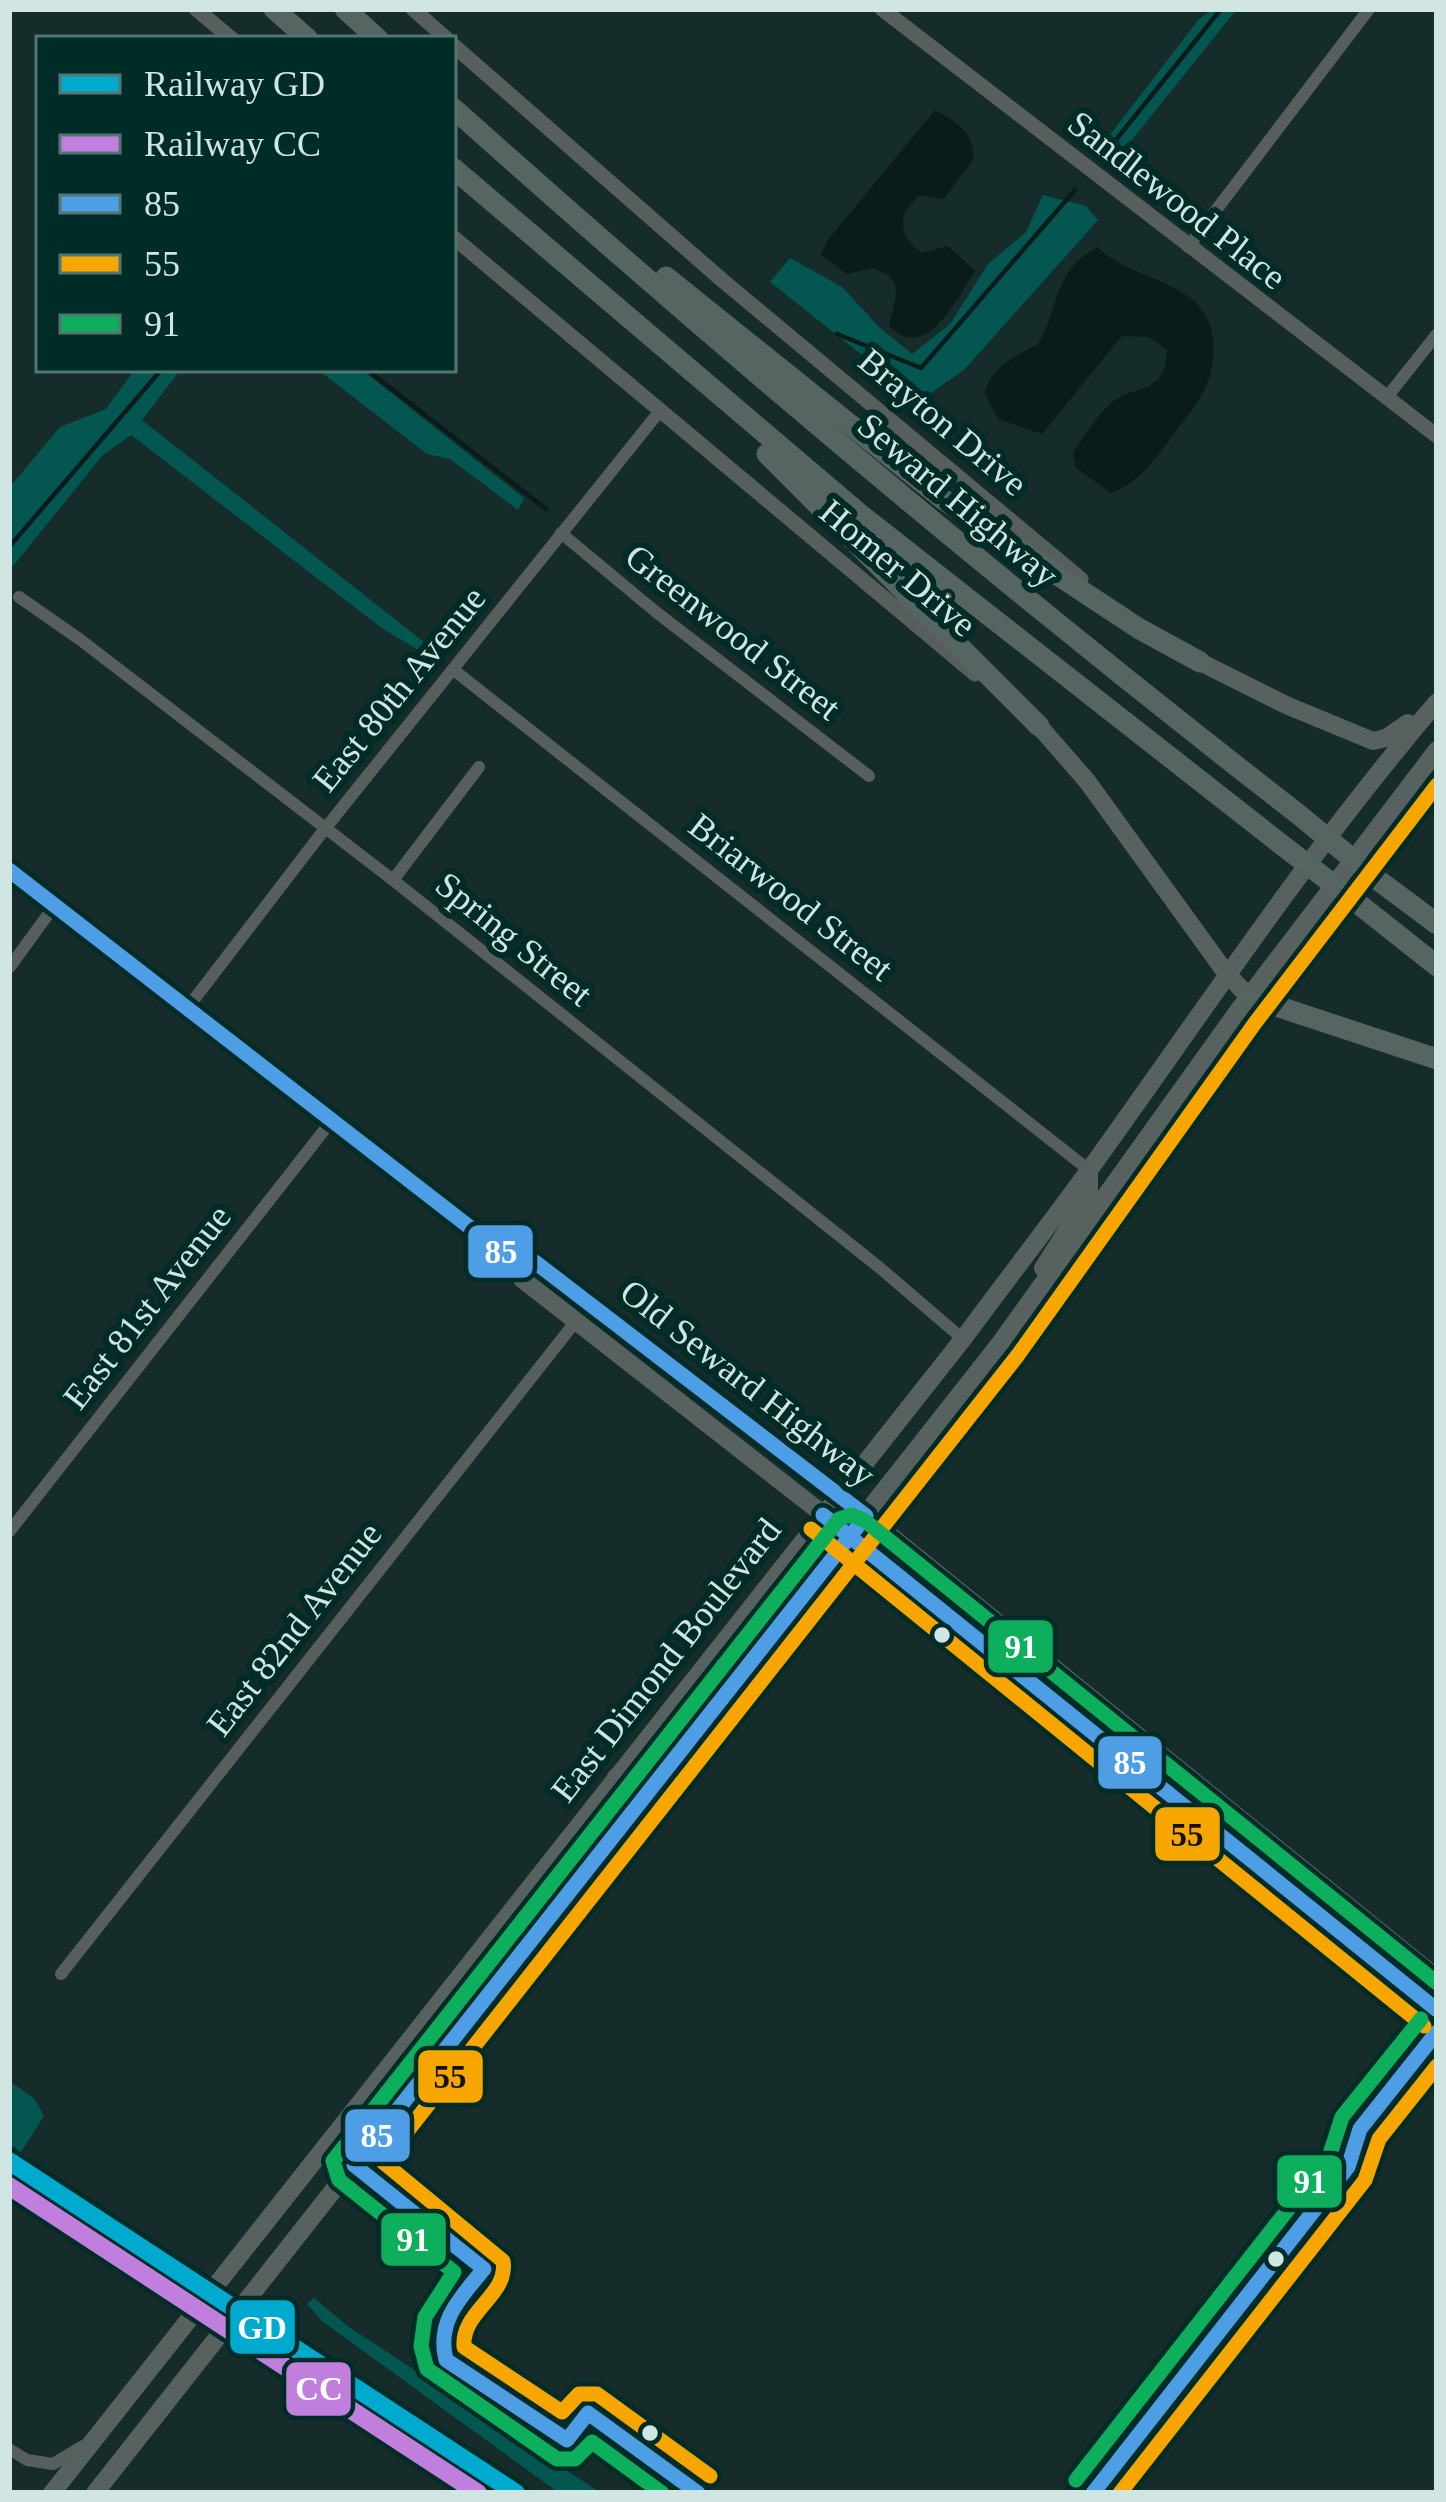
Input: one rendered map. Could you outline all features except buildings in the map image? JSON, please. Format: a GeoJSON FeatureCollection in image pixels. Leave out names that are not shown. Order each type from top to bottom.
{"type":"FeatureCollection","features":[{"type":"Feature","properties":{"kind":"highway"},"geometry":{"type":"LineString","coordinates":[[274,9],[305,36]]}},
{"type":"Feature","properties":{"kind":"highway"},"geometry":{"type":"LineString","coordinates":[[345,9],[375,36]]}},
{"type":"Feature","properties":{"kind":"highway"},"geometry":{"type":"LineString","coordinates":[[456,110],[929,488],[1138,628],[1200,662]]}},
{"type":"Feature","properties":{"kind":"highway","name":"Seward Highway"},"geometry":{"type":"LineString","coordinates":[[456,111],[1026,601],[1381,876],[1437,925]]}},
{"type":"Feature","properties":{"kind":"highway","name":"Seward Highway"},"geometry":{"type":"LineString","coordinates":[[456,171],[890,538],[1437,966]]}},
{"type":"Feature","properties":{"kind":"highway"},"geometry":{"type":"LineString","coordinates":[[651,340],[1039,726]]}},
{"type":"Feature","properties":{"kind":"highway"},"geometry":{"type":"LineString","coordinates":[[1381,876],[1437,912]]}},
{"type":"Feature","properties":{"kind":"highway"},"geometry":{"type":"LineString","coordinates":[[1250,997],[1437,1059]]}},
{"type":"Feature","properties":{"kind":"main road","name":"Brayton Drive"},"geometry":{"type":"LineString","coordinates":[[1200,662],[1373,741],[1386,738],[1437,702]]}},
{"type":"Feature","properties":{"kind":"main road","name":"East Dimond Boulevard"},"geometry":{"type":"LineString","coordinates":[[52,2493],[963,1339],[1089,1170],[1226,973],[1373,777],[1437,702]]}},
{"type":"Feature","properties":{"kind":"main road","name":"Homer Drive"},"geometry":{"type":"LineString","coordinates":[[1039,726],[1087,781],[1226,973],[1250,997]]}},
{"type":"Feature","properties":{"kind":"main road","name":"East Dimond Boulevard"},"geometry":{"type":"LineString","coordinates":[[95,2493],[866,1516],[1013,1325],[1339,874],[1437,750]]}},
{"type":"Feature","properties":{"kind":"main road","name":"Old Seward Highway"},"geometry":{"type":"LineString","coordinates":[[9,870],[517,1264],[522,1279],[850,1536],[1437,2011]]}},
{"type":"Feature","properties":{"kind":"main road"},"geometry":{"type":"LineString","coordinates":[[1013,1325],[1089,1196],[1089,1170]]}},
{"type":"Feature","properties":{"kind":"main road","name":"Old Seward Highway"},"geometry":{"type":"LineString","coordinates":[[517,1264],[535,1262],[839,1495],[1437,1978]]}},
{"type":"Feature","properties":{"kind":"main road"},"geometry":{"type":"LineString","coordinates":[[576,1322],[598,1325],[662,1372],[711,1396]]}},
{"type":"Feature","properties":{"kind":"main road"},"geometry":{"type":"LineString","coordinates":[[631,1814],[651,1759],[726,1638]]}},
{"type":"Feature","properties":{"kind":"main road"},"geometry":{"type":"LineString","coordinates":[[512,1965],[549,1891],[616,1805],[616,1777]]}},
{"type":"Feature","properties":{"kind":"main road"},"geometry":{"type":"LineString","coordinates":[[1154,1782],[1170,1780],[1213,1813],[1271,1844]]}},
{"type":"Feature","properties":{"kind":"main road"},"geometry":{"type":"LineString","coordinates":[[327,2144],[354,2165]]}},
{"type":"Feature","properties":{"kind":"street"},"geometry":{"type":"LineString","coordinates":[[196,9],[228,36]]}},
{"type":"Feature","properties":{"kind":"street","name":"Brayton Drive"},"geometry":{"type":"LineString","coordinates":[[413,9],[443,36]]}},
{"type":"Feature","properties":{"kind":"street","name":"Sandlewood Place"},"geometry":{"type":"LineString","coordinates":[[882,9],[1437,436]]}},
{"type":"Feature","properties":{"kind":"street"},"geometry":{"type":"LineString","coordinates":[[1188,247],[1369,9]]}},
{"type":"Feature","properties":{"kind":"street","name":"Brayton Drive"},"geometry":{"type":"LineString","coordinates":[[456,47],[704,264],[1035,542],[1200,662]]}},
{"type":"Feature","properties":{"kind":"street","name":"Homer Drive"},"geometry":{"type":"LineString","coordinates":[[456,240],[1039,726]]}},
{"type":"Feature","properties":{"kind":"street"},"geometry":{"type":"LineString","coordinates":[[1387,397],[1437,334]]}},
{"type":"Feature","properties":{"kind":"street","name":"East 80th Avenue"},"geometry":{"type":"LineString","coordinates":[[189,1006],[659,412]]}},
{"type":"Feature","properties":{"kind":"street","name":"Greenwood Street"},"geometry":{"type":"LineString","coordinates":[[561,533],[869,776]]}},
{"type":"Feature","properties":{"kind":"street","name":"Spring Street"},"geometry":{"type":"LineString","coordinates":[[19,597],[82,640],[393,880],[963,1339]]}},
{"type":"Feature","properties":{"kind":"street","name":"Briarwood Street"},"geometry":{"type":"LineString","coordinates":[[455,671],[1089,1170]]}},
{"type":"Feature","properties":{"kind":"street"},"geometry":{"type":"LineString","coordinates":[[393,880],[479,767]]}},
{"type":"Feature","properties":{"kind":"street"},"geometry":{"type":"LineString","coordinates":[[9,968],[56,905]]}},
{"type":"Feature","properties":{"kind":"street","name":"East 81st Avenue"},"geometry":{"type":"LineString","coordinates":[[9,1532],[333,1119]]}},
{"type":"Feature","properties":{"kind":"street","name":"East 82nd Avenue"},"geometry":{"type":"LineString","coordinates":[[61,1975],[576,1322]]}},
{"type":"Feature","properties":{"kind":"street"},"geometry":{"type":"LineString","coordinates":[[9,2449],[28,2460],[53,2464],[97,2437]]}},
{"type":"Feature","properties":{"kind":"green space"},"geometry":{"type":"Polygon","coordinates":[[[1214,9],[1237,9],[1110,167],[1103,161],[1103,144],[1199,19],[1214,9]]]}},
{"type":"Feature","properties":{"kind":"green space"},"geometry":{"type":"Polygon","coordinates":[[[1043,195],[1086,206],[1098,220],[965,369],[920,401],[770,282],[790,258],[842,287],[912,354],[950,324],[988,264],[1026,232],[1043,195]]]}},
{"type":"Feature","properties":{"kind":"green space"},"geometry":{"type":"Polygon","coordinates":[[[133,372],[179,372],[142,420],[429,646],[420,651],[383,629],[131,435],[103,455],[9,571],[9,488],[60,427],[106,409],[133,372]]]}},
{"type":"Feature","properties":{"kind":"green space"},"geometry":{"type":"Polygon","coordinates":[[[321,372],[365,372],[524,498],[518,510],[450,459],[427,454],[321,372]]]}},
{"type":"Feature","properties":{"kind":"green space"},"geometry":{"type":"Polygon","coordinates":[[[9,2081],[35,2099],[44,2116],[21,2152],[9,2144],[9,2081]]]}},
{"type":"Feature","properties":{"kind":"green space"},"geometry":{"type":"Polygon","coordinates":[[[314,2298],[349,2327],[601,2493],[559,2493],[322,2321],[307,2304],[314,2298]]]}},
{"type":"Feature","properties":{"kind":"shaded area"},"geometry":{"type":"Polygon","coordinates":[[[935,110],[962,128],[974,158],[944,199],[921,195],[913,202],[904,217],[904,232],[922,253],[948,246],[975,271],[928,333],[903,336],[889,326],[896,291],[891,278],[873,268],[847,274],[821,255],[827,241],[935,110]]]}},
{"type":"Feature","properties":{"kind":"shaded area"},"geometry":{"type":"Polygon","coordinates":[[[1098,247],[1198,305],[1213,340],[1210,375],[1197,404],[1142,473],[1111,493],[1075,467],[1073,452],[1109,405],[1161,376],[1167,350],[1149,337],[1122,336],[1042,434],[998,419],[985,393],[999,369],[1038,344],[1064,279],[1098,247]]]}},
{"type":"Feature","properties":{"kind":"waterway"},"geometry":{"type":"LineString","coordinates":[[1111,146],[1221,9]]}},
{"type":"Feature","properties":{"kind":"waterway"},"geometry":{"type":"LineString","coordinates":[[837,334],[921,368],[1075,190]]}},
{"type":"Feature","properties":{"kind":"waterway"},"geometry":{"type":"LineString","coordinates":[[9,547],[159,372]]}},
{"type":"Feature","properties":{"kind":"waterway"},"geometry":{"type":"LineString","coordinates":[[370,372],[546,509]]}},
{"type":"Feature","properties":{"kind":"rail line","name":"GD"},"geometry":{"type":"LineString","coordinates":[[9,2161],[516,2493]]}},
{"type":"Feature","properties":{"kind":"rail line","name":"CC"},"geometry":{"type":"LineString","coordinates":[[9,2186],[478,2493]]}},
{"type":"Feature","properties":{"kind":"transit line","name":"55"},"geometry":{"type":"LineString","coordinates":[[710,2476],[597,2394],[579,2394],[562,2412],[464,2347],[470,2323],[499,2284],[503,2261],[383,2162],[1018,1355],[1255,1023],[1437,785]]}},
{"type":"Feature","properties":{"kind":"transit line","name":"85"},"geometry":{"type":"LineString","coordinates":[[9,870],[517,1264],[535,1262],[866,1516],[354,2165],[484,2269],[448,2321],[446,2360],[567,2440],[588,2413],[698,2493]]}},
{"type":"Feature","properties":{"kind":"transit line","name":"85"},"geometry":{"type":"LineString","coordinates":[[823,1515],[1437,2010]]}},
{"type":"Feature","properties":{"kind":"transit line","name":"91"},"geometry":{"type":"LineString","coordinates":[[662,2493],[592,2442],[575,2459],[557,2459],[427,2369],[421,2346],[425,2317],[454,2272],[339,2180],[333,2161],[839,1519],[851,1515],[864,1520],[1437,1983]]}},
{"type":"Feature","properties":{"kind":"transit line","name":"55"},"geometry":{"type":"LineString","coordinates":[[811,1529],[1424,2026]]}},
{"type":"Feature","properties":{"kind":"transit line","name":"91"},"geometry":{"type":"LineString","coordinates":[[1076,2480],[1329,2157],[1342,2117],[1421,2019]]}},
{"type":"Feature","properties":{"kind":"transit line","name":"85"},"geometry":{"type":"LineString","coordinates":[[1093,2493],[1348,2167],[1360,2129],[1437,2032]]}},
{"type":"Feature","properties":{"kind":"transit line","name":"55"},"geometry":{"type":"LineString","coordinates":[[1120,2493],[1365,2180],[1379,2139],[1437,2066]]}}]}
